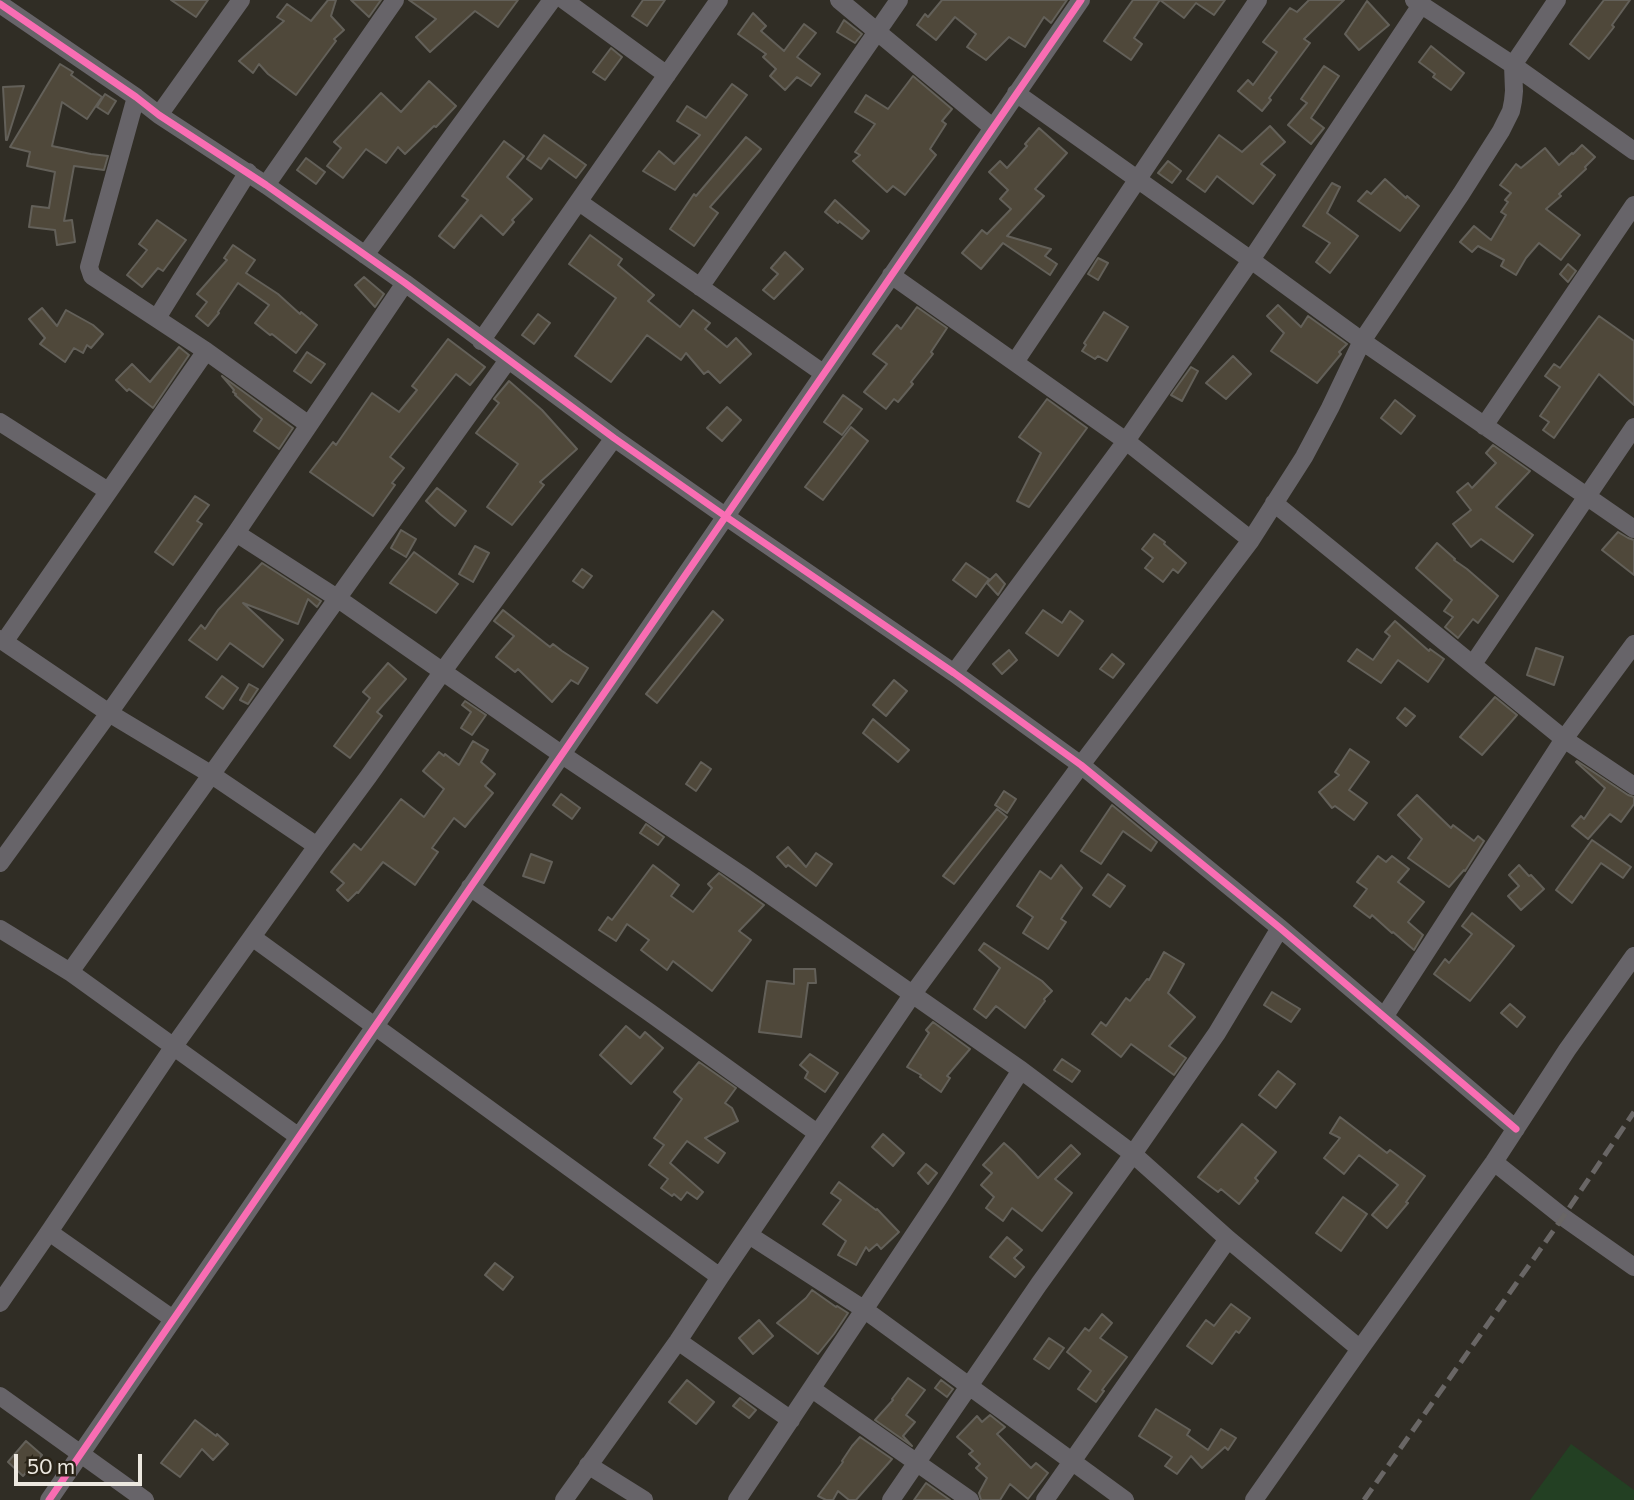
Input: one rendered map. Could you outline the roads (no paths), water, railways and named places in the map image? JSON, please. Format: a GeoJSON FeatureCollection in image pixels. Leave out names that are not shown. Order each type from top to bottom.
{"type":"FeatureCollection","features":[{"type":"Feature","properties":{"kind":"street"},"geometry":{"type":"LineString","coordinates":[[159,115],[241,0]]}},
{"type":"Feature","properties":{"kind":"street"},"geometry":{"type":"LineString","coordinates":[[266,185],[396,0]]}},
{"type":"Feature","properties":{"kind":"street"},"geometry":{"type":"LineString","coordinates":[[365,255],[552,0]]}},
{"type":"Feature","properties":{"kind":"street"},"geometry":{"type":"LineString","coordinates":[[564,0],[667,75]]}},
{"type":"Feature","properties":{"kind":"street"},"geometry":{"type":"LineString","coordinates":[[481,341],[719,0]]}},
{"type":"Feature","properties":{"kind":"street"},"geometry":{"type":"LineString","coordinates":[[839,0],[992,127]]}},
{"type":"Feature","properties":{"kind":"street"},"geometry":{"type":"LineString","coordinates":[[700,287],[899,0]]}},
{"type":"Feature","properties":{"kind":"street"},"geometry":{"type":"LineString","coordinates":[[48,1500],[1081,0]]}},
{"type":"Feature","properties":{"kind":"street"},"geometry":{"type":"LineString","coordinates":[[1016,362],[1258,0]]}},
{"type":"Feature","properties":{"kind":"street"},"geometry":{"type":"LineString","coordinates":[[564,1500],[678,1341],[912,995],[1251,540],[1311,444],[1362,341],[1501,131],[1513,101],[1513,65],[1557,0]]}},
{"type":"Feature","properties":{"kind":"street"},"geometry":{"type":"LineString","coordinates":[[954,673],[1126,441],[1251,260],[1418,3],[1513,65],[1634,151]]}},
{"type":"Feature","properties":{"kind":"street"},"geometry":{"type":"LineString","coordinates":[[0,4],[159,115],[248,172],[405,283],[614,438],[954,673],[1081,765],[1280,928],[1516,1129]]}},
{"type":"Feature","properties":{"kind":"street"},"geometry":{"type":"LineString","coordinates":[[1016,93],[1362,341],[1634,529]]}},
{"type":"Feature","properties":{"kind":"street"},"geometry":{"type":"LineString","coordinates":[[136,97],[89,267],[92,276],[206,351],[309,425]]}},
{"type":"Feature","properties":{"kind":"street"},"geometry":{"type":"LineString","coordinates":[[157,318],[248,172]]}},
{"type":"Feature","properties":{"kind":"street"},"geometry":{"type":"LineString","coordinates":[[579,201],[824,373]]}},
{"type":"Feature","properties":{"kind":"street"},"geometry":{"type":"LineString","coordinates":[[1484,426],[1634,205]]}},
{"type":"Feature","properties":{"kind":"street"},"geometry":{"type":"LineString","coordinates":[[891,275],[1126,441],[1251,540]]}},
{"type":"Feature","properties":{"kind":"street"},"geometry":{"type":"LineString","coordinates":[[0,863],[110,713],[236,533],[405,283]]}},
{"type":"Feature","properties":{"kind":"street"},"geometry":{"type":"LineString","coordinates":[[206,351],[2,640],[317,846]]}},
{"type":"Feature","properties":{"kind":"street"},"geometry":{"type":"LineString","coordinates":[[70,972],[508,360]]}},
{"type":"Feature","properties":{"kind":"street"},"geometry":{"type":"LineString","coordinates":[[0,422],[108,491]]}},
{"type":"Feature","properties":{"kind":"street"},"geometry":{"type":"LineString","coordinates":[[1473,664],[1634,427]]}},
{"type":"Feature","properties":{"kind":"street"},"geometry":{"type":"LineString","coordinates":[[0,1303],[174,1046],[614,438]]}},
{"type":"Feature","properties":{"kind":"street"},"geometry":{"type":"LineString","coordinates":[[1275,503],[1564,739],[1634,786]]}},
{"type":"Feature","properties":{"kind":"street"},"geometry":{"type":"LineString","coordinates":[[236,533],[337,598],[1021,1070],[1133,1154],[1360,1349]]}},
{"type":"Feature","properties":{"kind":"street"},"geometry":{"type":"LineString","coordinates":[[1384,1017],[1564,739],[1634,644]]}},
{"type":"Feature","properties":{"kind":"street"},"geometry":{"type":"LineString","coordinates":[[470,887],[817,1133]]}},
{"type":"Feature","properties":{"kind":"street"},"geometry":{"type":"LineString","coordinates":[[891,1500],[1217,1032],[1280,928]]}},
{"type":"Feature","properties":{"kind":"street"},"geometry":{"type":"LineString","coordinates":[[0,929],[70,972],[299,1136]]}},
{"type":"Feature","properties":{"kind":"street"},"geometry":{"type":"LineString","coordinates":[[253,937],[720,1277]]}},
{"type":"Feature","properties":{"kind":"street"},"geometry":{"type":"LineString","coordinates":[[1254,1500],[1494,1162],[1567,1050],[1634,956]]}},
{"type":"Feature","properties":{"kind":"street"},"geometry":{"type":"LineString","coordinates":[[737,1500],[1021,1070]]}},
{"type":"Feature","properties":{"kind":"street"},"geometry":{"type":"LineString","coordinates":[[1494,1162],[1563,1217],[1634,1267]]}},
{"type":"Feature","properties":{"kind":"street"},"geometry":{"type":"LineString","coordinates":[[50,1232],[173,1319]]}},
{"type":"Feature","properties":{"kind":"street"},"geometry":{"type":"LineString","coordinates":[[749,1235],[864,1310],[1125,1500]]}},
{"type":"Feature","properties":{"kind":"street"},"geometry":{"type":"LineString","coordinates":[[1045,1500],[1228,1238]]}},
{"type":"Feature","properties":{"kind":"street"},"geometry":{"type":"LineString","coordinates":[[678,1341],[791,1420]]}},
{"type":"Feature","properties":{"kind":"street"},"geometry":{"type":"LineString","coordinates":[[812,1389],[970,1500]]}},
{"type":"Feature","properties":{"kind":"street"},"geometry":{"type":"LineString","coordinates":[[0,1396],[145,1500]]}},
{"type":"Feature","properties":{"kind":"street"},"geometry":{"type":"LineString","coordinates":[[588,1465],[644,1500]]}},
{"type":"Feature","properties":{"kind":"railway"},"geometry":{"type":"LineString","coordinates":[[1364,1500],[1634,1112]]}}]}
